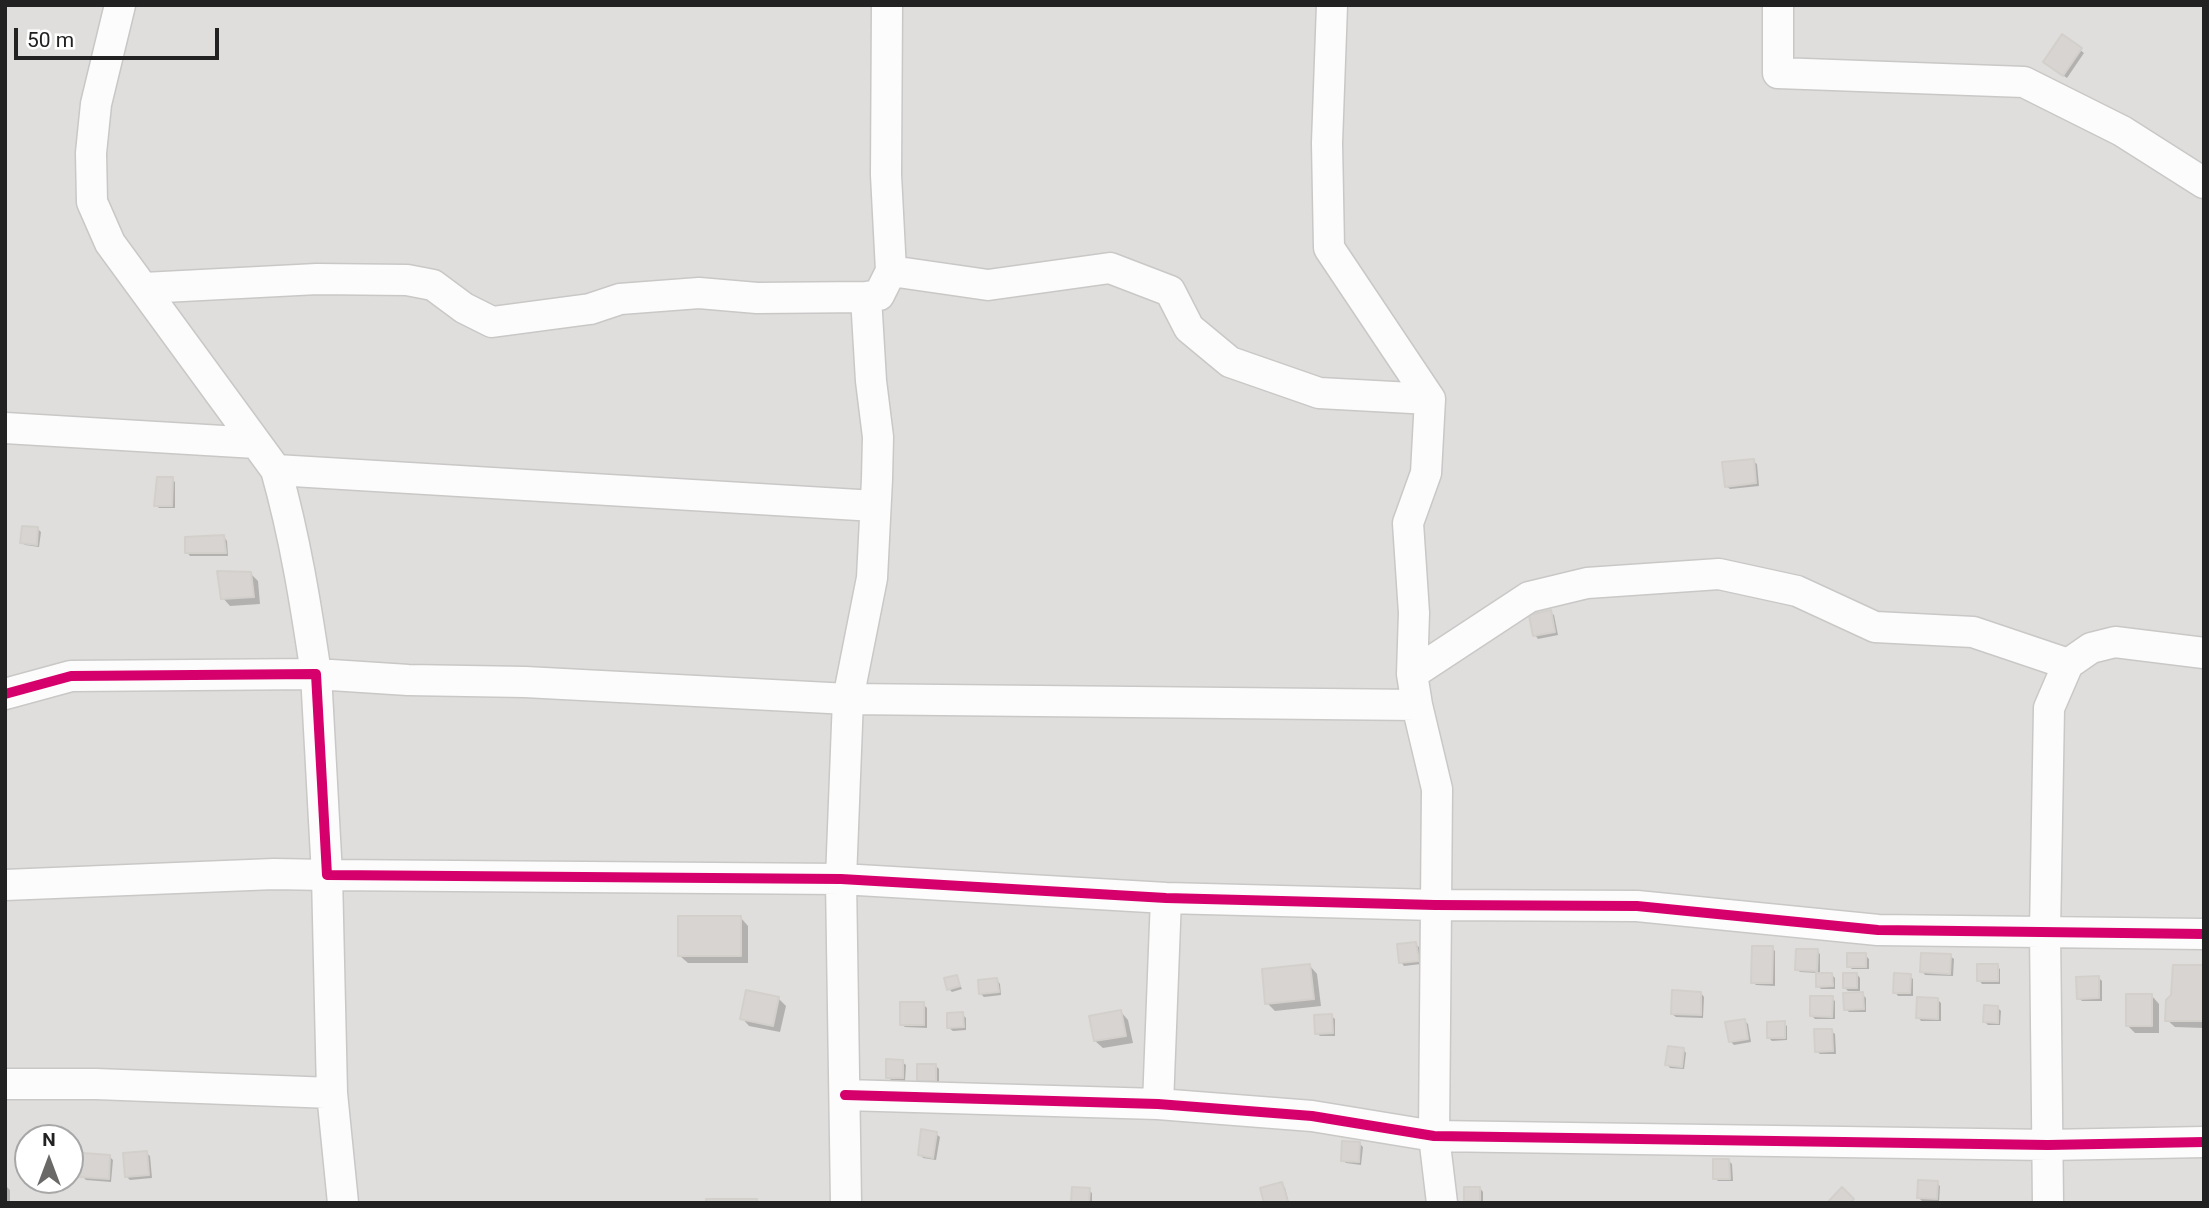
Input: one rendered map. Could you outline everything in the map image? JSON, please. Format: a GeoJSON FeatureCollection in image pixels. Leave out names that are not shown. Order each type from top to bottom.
{"type":"FeatureCollection","features":[{"type":"Feature","properties":{"kind":"street"},"geometry":{"type":"LineString","coordinates":[[120,5],[96,104],[91,153],[92,202],[110,243],[276,470],[307,612],[316,674],[327,875],[332,1093],[343,1203]]}},
{"type":"Feature","properties":{"kind":"street"},"geometry":{"type":"LineString","coordinates":[[144,288],[317,279],[407,280],[433,285],[464,308],[492,322],[590,309],[620,299],[699,293],[757,298],[879,295],[891,271],[886,176],[887,5]]}},
{"type":"Feature","properties":{"kind":"street"},"geometry":{"type":"LineString","coordinates":[[1332,5],[1327,143],[1329,248],[1430,398],[1426,473],[1408,523],[1414,613],[1412,674],[1416,705],[1437,789],[1434,1136],[1442,1203]]}},
{"type":"Feature","properties":{"kind":"street"},"geometry":{"type":"LineString","coordinates":[[1778,5],[1778,72],[2024,82],[2122,131],[2204,183]]}},
{"type":"Feature","properties":{"kind":"street"},"geometry":{"type":"LineString","coordinates":[[891,271],[988,285],[1110,268],[1170,291],[1189,328],[1230,362],[1319,393],[1430,398]]}},
{"type":"Feature","properties":{"kind":"street"},"geometry":{"type":"LineString","coordinates":[[846,1203],[841,879],[848,699],[872,578],[878,437],[871,381],[866,297]]}},
{"type":"Feature","properties":{"kind":"street"},"geometry":{"type":"LineString","coordinates":[[5,428],[256,443]]}},
{"type":"Feature","properties":{"kind":"street"},"geometry":{"type":"LineString","coordinates":[[276,470],[875,506]]}},
{"type":"Feature","properties":{"kind":"street"},"geometry":{"type":"LineString","coordinates":[[1412,674],[1529,597],[1587,583],[1719,573],[1797,591],[1875,627],[1973,632],[2068,664]]}},
{"type":"Feature","properties":{"kind":"street"},"geometry":{"type":"LineString","coordinates":[[2048,1203],[2045,931],[2049,708],[2068,664],[2091,648],[2115,642],[2204,653]]}},
{"type":"Feature","properties":{"kind":"street"},"geometry":{"type":"LineString","coordinates":[[5,694],[71,676],[316,674],[408,680],[538,682],[848,699],[1416,705]]}},
{"type":"Feature","properties":{"kind":"street"},"geometry":{"type":"LineString","coordinates":[[5,885],[275,874],[841,879],[1166,898],[1435,905],[1637,906],[1878,930],[2204,933]]}},
{"type":"Feature","properties":{"kind":"street"},"geometry":{"type":"LineString","coordinates":[[1158,1104],[1166,898]]}},
{"type":"Feature","properties":{"kind":"street"},"geometry":{"type":"LineString","coordinates":[[5,1084],[109,1084],[332,1093]]}},
{"type":"Feature","properties":{"kind":"street"},"geometry":{"type":"LineString","coordinates":[[845,1095],[1158,1104],[1312,1116],[1434,1136],[2048,1145],[2204,1142]]}},
{"type":"Feature","properties":{"kind":"shaded area"},"geometry":{"type":"Polygon","coordinates":[[[5,5],[2204,5],[2204,1203],[5,1203],[5,5]]]}},
{"type":"Feature","properties":{"kind":"building"},"geometry":{"type":"Polygon","coordinates":[[[2062,34],[2082,48],[2063,76],[2043,62],[2062,34]]]}},
{"type":"Feature","properties":{"kind":"building"},"geometry":{"type":"Polygon","coordinates":[[[1754,459],[1756,483],[1725,487],[1722,462],[1754,459]]]}},
{"type":"Feature","properties":{"kind":"building"},"geometry":{"type":"Polygon","coordinates":[[[157,477],[173,477],[172,506],[154,506],[157,477]]]}},
{"type":"Feature","properties":{"kind":"building"},"geometry":{"type":"Polygon","coordinates":[[[22,526],[38,527],[37,545],[20,543],[22,526]]]}},
{"type":"Feature","properties":{"kind":"building"},"geometry":{"type":"Polygon","coordinates":[[[224,535],[226,553],[185,553],[185,537],[224,535]]]}},
{"type":"Feature","properties":{"kind":"building"},"geometry":{"type":"Polygon","coordinates":[[[217,571],[251,572],[254,597],[221,599],[217,571]]]}},
{"type":"Feature","properties":{"kind":"building"},"geometry":{"type":"Polygon","coordinates":[[[1551,610],[1555,632],[1533,636],[1529,615],[1551,610]]]}},
{"type":"Feature","properties":{"kind":"building"},"geometry":{"type":"Polygon","coordinates":[[[678,916],[741,916],[741,956],[678,956],[678,916]]]}},
{"type":"Feature","properties":{"kind":"building"},"geometry":{"type":"Polygon","coordinates":[[[1416,942],[1419,961],[1399,963],[1397,944],[1416,942]]]}},
{"type":"Feature","properties":{"kind":"building"},"geometry":{"type":"Polygon","coordinates":[[[1752,946],[1773,946],[1772,983],[1751,983],[1752,946]]]}},
{"type":"Feature","properties":{"kind":"building"},"geometry":{"type":"Polygon","coordinates":[[[1796,949],[1818,949],[1817,971],[1795,970],[1796,949]]]}},
{"type":"Feature","properties":{"kind":"building"},"geometry":{"type":"Polygon","coordinates":[[[1847,953],[1866,953],[1866,967],[1847,967],[1847,953]]]}},
{"type":"Feature","properties":{"kind":"building"},"geometry":{"type":"Polygon","coordinates":[[[1921,953],[1951,954],[1950,974],[1920,972],[1921,953]]]}},
{"type":"Feature","properties":{"kind":"building"},"geometry":{"type":"Polygon","coordinates":[[[1310,964],[1314,999],[1265,1004],[1262,969],[1310,964]]]}},
{"type":"Feature","properties":{"kind":"building"},"geometry":{"type":"Polygon","coordinates":[[[1977,964],[1998,964],[1998,981],[1977,981],[1977,964]]]}},
{"type":"Feature","properties":{"kind":"building"},"geometry":{"type":"Polygon","coordinates":[[[2173,965],[2204,965],[2204,1021],[2165,1021],[2166,1000],[2171,995],[2173,965]]]}},
{"type":"Feature","properties":{"kind":"building"},"geometry":{"type":"Polygon","coordinates":[[[1816,973],[1832,973],[1833,986],[1816,987],[1816,973]]]}},
{"type":"Feature","properties":{"kind":"building"},"geometry":{"type":"Polygon","coordinates":[[[1843,973],[1857,973],[1857,988],[1843,988],[1843,973]]]}},
{"type":"Feature","properties":{"kind":"building"},"geometry":{"type":"Polygon","coordinates":[[[1894,973],[1911,974],[1910,993],[1893,993],[1894,973]]]}},
{"type":"Feature","properties":{"kind":"building"},"geometry":{"type":"Polygon","coordinates":[[[957,975],[960,986],[947,990],[944,978],[957,975]]]}},
{"type":"Feature","properties":{"kind":"building"},"geometry":{"type":"Polygon","coordinates":[[[2099,976],[2099,998],[2077,999],[2076,977],[2099,976]]]}},
{"type":"Feature","properties":{"kind":"building"},"geometry":{"type":"Polygon","coordinates":[[[997,978],[999,992],[979,994],[978,980],[997,978]]]}},
{"type":"Feature","properties":{"kind":"building"},"geometry":{"type":"Polygon","coordinates":[[[746,990],[779,997],[773,1026],[740,1019],[746,990]]]}},
{"type":"Feature","properties":{"kind":"building"},"geometry":{"type":"Polygon","coordinates":[[[1672,990],[1701,992],[1701,1015],[1671,1014],[1672,990]]]}},
{"type":"Feature","properties":{"kind":"building"},"geometry":{"type":"Polygon","coordinates":[[[1863,992],[1864,1009],[1844,1010],[1843,993],[1863,992]]]}},
{"type":"Feature","properties":{"kind":"building"},"geometry":{"type":"Polygon","coordinates":[[[2126,994],[2152,994],[2152,1026],[2126,1026],[2126,994]]]}},
{"type":"Feature","properties":{"kind":"building"},"geometry":{"type":"Polygon","coordinates":[[[1810,996],[1833,996],[1832,1017],[1810,1016],[1810,996]]]}},
{"type":"Feature","properties":{"kind":"building"},"geometry":{"type":"Polygon","coordinates":[[[1917,997],[1938,998],[1938,1019],[1916,1018],[1917,997]]]}},
{"type":"Feature","properties":{"kind":"building"},"geometry":{"type":"Polygon","coordinates":[[[900,1002],[924,1002],[924,1025],[900,1025],[900,1002]]]}},
{"type":"Feature","properties":{"kind":"building"},"geometry":{"type":"Polygon","coordinates":[[[1984,1005],[1998,1006],[1998,1023],[1983,1022],[1984,1005]]]}},
{"type":"Feature","properties":{"kind":"building"},"geometry":{"type":"Polygon","coordinates":[[[1121,1010],[1126,1036],[1094,1041],[1089,1016],[1121,1010]]]}},
{"type":"Feature","properties":{"kind":"building"},"geometry":{"type":"Polygon","coordinates":[[[963,1012],[964,1027],[947,1028],[947,1013],[963,1012]]]}},
{"type":"Feature","properties":{"kind":"building"},"geometry":{"type":"Polygon","coordinates":[[[1332,1014],[1333,1033],[1315,1034],[1314,1015],[1332,1014]]]}},
{"type":"Feature","properties":{"kind":"building"},"geometry":{"type":"Polygon","coordinates":[[[1745,1019],[1748,1039],[1729,1042],[1725,1022],[1745,1019]]]}},
{"type":"Feature","properties":{"kind":"building"},"geometry":{"type":"Polygon","coordinates":[[[1785,1021],[1785,1038],[1767,1038],[1767,1022],[1785,1021]]]}},
{"type":"Feature","properties":{"kind":"building"},"geometry":{"type":"Polygon","coordinates":[[[1814,1029],[1832,1029],[1833,1051],[1815,1052],[1814,1029]]]}},
{"type":"Feature","properties":{"kind":"building"},"geometry":{"type":"Polygon","coordinates":[[[1668,1046],[1684,1048],[1682,1067],[1665,1065],[1668,1046]]]}},
{"type":"Feature","properties":{"kind":"building"},"geometry":{"type":"Polygon","coordinates":[[[886,1059],[903,1060],[903,1078],[886,1078],[886,1059]]]}},
{"type":"Feature","properties":{"kind":"building"},"geometry":{"type":"Polygon","coordinates":[[[917,1064],[936,1064],[936,1081],[917,1081],[917,1064]]]}},
{"type":"Feature","properties":{"kind":"building"},"geometry":{"type":"Polygon","coordinates":[[[921,1129],[937,1132],[933,1158],[918,1155],[921,1129]]]}},
{"type":"Feature","properties":{"kind":"building"},"geometry":{"type":"Polygon","coordinates":[[[1342,1141],[1360,1142],[1359,1162],[1341,1161],[1342,1141]]]}},
{"type":"Feature","properties":{"kind":"building"},"geometry":{"type":"Polygon","coordinates":[[[147,1151],[149,1175],[125,1177],[123,1153],[147,1151]]]}},
{"type":"Feature","properties":{"kind":"building"},"geometry":{"type":"Polygon","coordinates":[[[84,1153],[110,1155],[109,1179],[84,1177],[84,1153]]]}},
{"type":"Feature","properties":{"kind":"building"},"geometry":{"type":"Polygon","coordinates":[[[1713,1159],[1729,1159],[1730,1179],[1713,1179],[1713,1159]]]}},
{"type":"Feature","properties":{"kind":"building"},"geometry":{"type":"Polygon","coordinates":[[[1918,1180],[1938,1181],[1937,1199],[1917,1198],[1918,1180]]]}},
{"type":"Feature","properties":{"kind":"building"},"geometry":{"type":"Polygon","coordinates":[[[1282,1182],[1288,1202],[1264,1203],[1260,1188],[1282,1182]]]}},
{"type":"Feature","properties":{"kind":"building"},"geometry":{"type":"Polygon","coordinates":[[[1072,1187],[1090,1188],[1089,1203],[1071,1203],[1072,1187]]]}},
{"type":"Feature","properties":{"kind":"building"},"geometry":{"type":"Polygon","coordinates":[[[1464,1187],[1480,1187],[1480,1201],[1464,1201],[1464,1187]]]}},
{"type":"Feature","properties":{"kind":"building"},"geometry":{"type":"Polygon","coordinates":[[[1842,1187],[1854,1199],[1850,1203],[1827,1203],[1842,1187]]]}},
{"type":"Feature","properties":{"kind":"building"},"geometry":{"type":"Polygon","coordinates":[[[706,1199],[757,1199],[757,1203],[706,1203],[706,1199]]]}},
{"type":"Feature","properties":{"kind":"cycle path"},"geometry":{"type":"LineString","coordinates":[[5,694],[71,676],[316,674],[327,875],[841,879],[1166,898],[1435,905],[1637,906],[1878,930],[2204,934]]}},
{"type":"Feature","properties":{"kind":"cycle path"},"geometry":{"type":"LineString","coordinates":[[845,1095],[1158,1104],[1312,1116],[1434,1136],[2048,1145],[2204,1142]]}}]}
